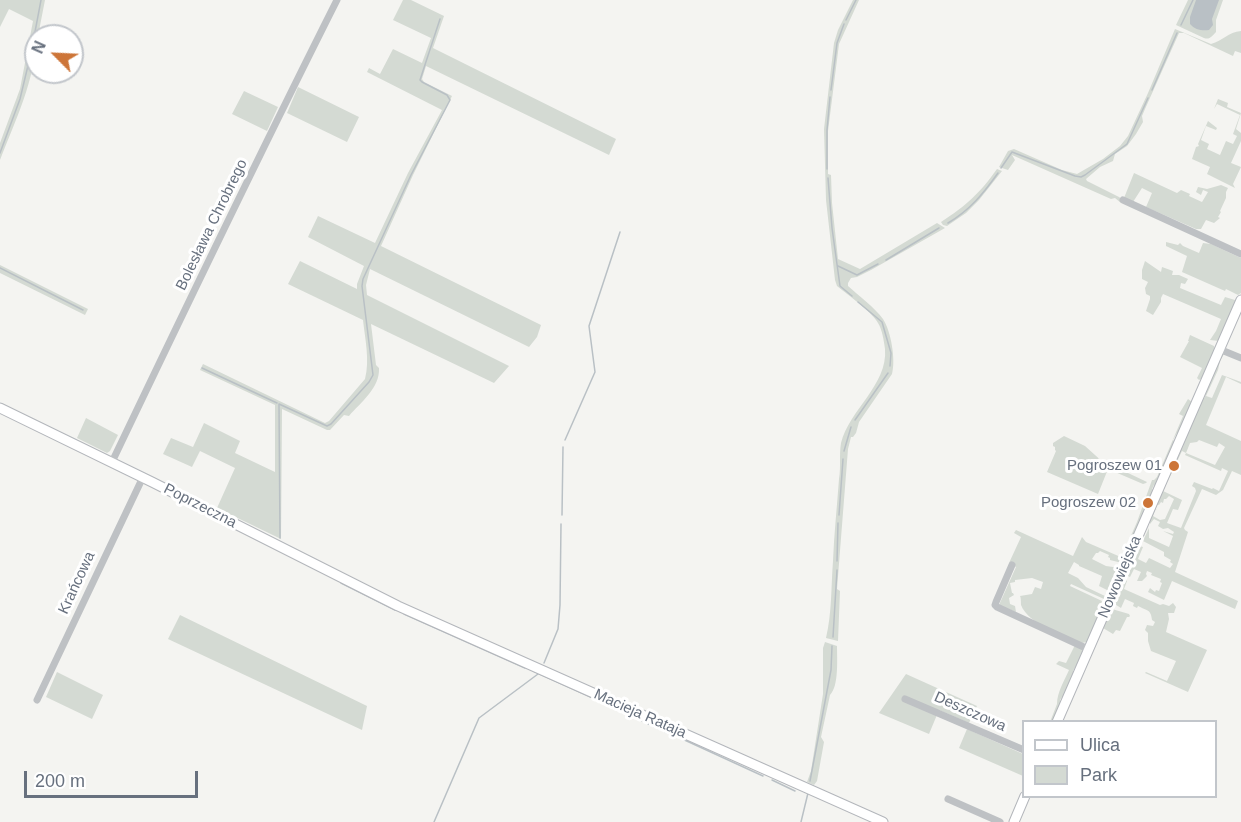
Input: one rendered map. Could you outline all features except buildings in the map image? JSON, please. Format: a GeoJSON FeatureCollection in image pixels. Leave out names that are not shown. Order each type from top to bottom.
{"type":"FeatureCollection","features":[{"type":"Feature","properties":{"kind":"street","name":"Bolesława Chrobrego"},"geometry":{"type":"LineString","coordinates":[[112,462],[296,80],[337,0]]}},
{"type":"Feature","properties":{"kind":"street"},"geometry":{"type":"LineString","coordinates":[[1123,200],[1241,254]]}},
{"type":"Feature","properties":{"kind":"street","name":"Nowowiejska"},"geometry":{"type":"LineString","coordinates":[[1058,720],[1241,300]]}},
{"type":"Feature","properties":{"kind":"street"},"geometry":{"type":"LineString","coordinates":[[1219,349],[1241,358]]}},
{"type":"Feature","properties":{"kind":"street","name":"Poprzeczna"},"geometry":{"type":"LineString","coordinates":[[0,408],[398,606]]}},
{"type":"Feature","properties":{"kind":"street","name":"Krańcowa"},"geometry":{"type":"LineString","coordinates":[[37,700],[142,477]]}},
{"type":"Feature","properties":{"kind":"street"},"geometry":{"type":"LineString","coordinates":[[1012,565],[995,605],[1089,649]]}},
{"type":"Feature","properties":{"kind":"street","name":"Macieja Rataja"},"geometry":{"type":"LineString","coordinates":[[398,606],[883,822]]}},
{"type":"Feature","properties":{"kind":"street","name":"Deszczowa"},"geometry":{"type":"LineString","coordinates":[[905,699],[1022,750]]}},
{"type":"Feature","properties":{"kind":"street"},"geometry":{"type":"LineString","coordinates":[[1014,822],[1024,798]]}},
{"type":"Feature","properties":{"kind":"street"},"geometry":{"type":"LineString","coordinates":[[948,799],[1000,822]]}},
{"type":"Feature","properties":{"kind":"green space"},"geometry":{"type":"Polygon","coordinates":[[[0,0],[45,0],[40,24],[32,24],[33,21],[9,9],[0,27],[0,0]]]}},
{"type":"Feature","properties":{"kind":"green space"},"geometry":{"type":"Polygon","coordinates":[[[403,0],[411,0],[444,16],[433,48],[616,139],[609,155],[426,66],[422,79],[424,82],[452,96],[381,246],[541,325],[537,337],[529,347],[370,269],[366,285],[367,295],[509,366],[494,383],[371,324],[376,365],[379,368],[378,375],[369,394],[349,416],[344,415],[330,430],[327,430],[282,409],[281,539],[217,508],[235,468],[200,451],[192,467],[163,454],[171,438],[193,447],[204,423],[240,441],[235,453],[275,472],[275,405],[200,370],[203,364],[325,423],[365,379],[367,357],[363,320],[288,284],[300,261],[357,289],[364,266],[308,237],[318,216],[375,243],[408,173],[442,110],[367,72],[369,68],[380,74],[393,49],[422,63],[431,38],[393,20],[403,0]]]}},
{"type":"Feature","properties":{"kind":"green space"},"geometry":{"type":"Polygon","coordinates":[[[853,0],[859,0],[839,44],[828,131],[828,174],[831,175],[838,259],[860,269],[937,223],[945,228],[871,270],[851,278],[848,283],[848,286],[871,306],[886,324],[893,361],[892,374],[859,422],[848,449],[837,589],[840,591],[838,641],[826,638],[830,610],[841,443],[845,431],[881,374],[885,349],[881,328],[875,319],[837,286],[826,200],[824,129],[834,43],[853,0]]]}},
{"type":"Feature","properties":{"kind":"green space"},"geometry":{"type":"Polygon","coordinates":[[[1188,0],[1223,0],[1216,20],[1216,32],[1211,37],[1204,38],[1176,25],[1188,0]]]}},
{"type":"Feature","properties":{"kind":"green space"},"geometry":{"type":"Polygon","coordinates":[[[1175,29],[1211,44],[1241,31],[1241,53],[1235,51],[1233,56],[1184,33],[1179,33],[1136,134],[1127,146],[1115,154],[1113,161],[1100,167],[1086,179],[1119,197],[1123,200],[1121,203],[1115,198],[1111,199],[1012,155],[1015,160],[1008,170],[999,167],[1008,151],[1014,149],[1062,170],[1077,174],[1120,146],[1128,136],[1175,29]]]}},
{"type":"Feature","properties":{"kind":"green space"},"geometry":{"type":"Polygon","coordinates":[[[24,68],[24,84],[29,84],[0,160],[0,143],[20,89],[24,68]]]}},
{"type":"Feature","properties":{"kind":"green space"},"geometry":{"type":"Polygon","coordinates":[[[298,87],[359,117],[347,142],[287,113],[298,87]]]}},
{"type":"Feature","properties":{"kind":"green space"},"geometry":{"type":"Polygon","coordinates":[[[244,91],[278,107],[267,131],[232,114],[244,91]]]}},
{"type":"Feature","properties":{"kind":"green space"},"geometry":{"type":"Polygon","coordinates":[[[1218,99],[1228,103],[1227,107],[1241,113],[1236,129],[1241,133],[1241,141],[1231,163],[1241,167],[1233,184],[1235,188],[1207,174],[1210,167],[1192,159],[1208,121],[1217,128],[1216,130],[1206,126],[1201,140],[1209,144],[1207,149],[1220,155],[1226,141],[1233,144],[1237,136],[1233,134],[1240,115],[1217,104],[1214,109],[1218,99]]]}},
{"type":"Feature","properties":{"kind":"green space"},"geometry":{"type":"Polygon","coordinates":[[[997,169],[1002,171],[979,200],[966,213],[947,226],[943,225],[941,222],[972,198],[997,169]]]}},
{"type":"Feature","properties":{"kind":"green space"},"geometry":{"type":"Polygon","coordinates":[[[1134,173],[1177,193],[1181,190],[1202,202],[1208,192],[1203,190],[1201,195],[1196,192],[1198,187],[1207,189],[1221,185],[1228,188],[1218,217],[1220,218],[1214,223],[1206,220],[1201,229],[1196,229],[1146,207],[1152,193],[1142,188],[1133,202],[1124,198],[1134,173]]]}},
{"type":"Feature","properties":{"kind":"green space"},"geometry":{"type":"Polygon","coordinates":[[[1166,242],[1178,245],[1180,243],[1199,253],[1203,243],[1211,244],[1241,258],[1241,293],[1238,295],[1226,289],[1225,291],[1182,272],[1187,256],[1166,246],[1166,242]]]}},
{"type":"Feature","properties":{"kind":"green space"},"geometry":{"type":"Polygon","coordinates":[[[1145,261],[1161,272],[1162,267],[1173,271],[1172,275],[1188,279],[1185,284],[1181,283],[1180,288],[1221,305],[1225,297],[1235,300],[1219,341],[1210,340],[1221,319],[1163,294],[1153,315],[1146,311],[1150,296],[1146,294],[1145,288],[1148,282],[1142,279],[1145,261]]]}},
{"type":"Feature","properties":{"kind":"green space"},"geometry":{"type":"Polygon","coordinates":[[[0,265],[88,309],[85,315],[0,273],[0,265]]]}},
{"type":"Feature","properties":{"kind":"green space"},"geometry":{"type":"Polygon","coordinates":[[[1190,335],[1214,346],[1215,351],[1203,378],[1199,380],[1197,378],[1202,368],[1180,357],[1190,335]]]}},
{"type":"Feature","properties":{"kind":"green space"},"geometry":{"type":"Polygon","coordinates":[[[1224,354],[1206,396],[1212,398],[1222,375],[1241,382],[1241,384],[1226,377],[1206,425],[1241,441],[1241,475],[1232,471],[1223,490],[1216,495],[1202,489],[1184,528],[1188,532],[1175,572],[1238,601],[1235,609],[1172,581],[1164,600],[1148,592],[1150,588],[1155,592],[1159,591],[1162,583],[1161,579],[1151,575],[1152,573],[1147,571],[1147,576],[1142,581],[1137,581],[1141,572],[1134,569],[1130,577],[1126,575],[1139,546],[1143,547],[1138,559],[1146,563],[1149,558],[1170,568],[1173,564],[1164,556],[1164,552],[1143,541],[1149,528],[1149,538],[1169,547],[1173,536],[1163,531],[1173,534],[1174,532],[1158,526],[1160,522],[1154,519],[1150,524],[1150,519],[1154,509],[1157,510],[1153,516],[1160,520],[1165,519],[1174,499],[1169,496],[1164,499],[1163,503],[1156,504],[1224,354]],[[1199,440],[1190,443],[1186,453],[1215,465],[1225,447],[1219,443],[1217,447],[1199,440]],[[1182,451],[1163,491],[1182,500],[1178,510],[1173,509],[1167,523],[1181,528],[1196,491],[1192,486],[1194,482],[1219,491],[1228,471],[1222,468],[1221,471],[1185,455],[1186,453],[1182,451]]]}},
{"type":"Feature","properties":{"kind":"green space"},"geometry":{"type":"Polygon","coordinates":[[[1188,399],[1192,402],[1173,440],[1175,442],[1157,484],[1152,489],[1154,491],[1143,511],[1145,513],[1126,553],[1122,556],[1152,480],[1157,477],[1183,416],[1179,414],[1188,399]]]}},
{"type":"Feature","properties":{"kind":"green space"},"geometry":{"type":"Polygon","coordinates":[[[86,418],[118,435],[107,453],[77,438],[86,418]]]}},
{"type":"Feature","properties":{"kind":"green space"},"geometry":{"type":"Polygon","coordinates":[[[1064,436],[1085,446],[1105,464],[1147,482],[1143,484],[1108,469],[1098,494],[1047,472],[1056,451],[1053,443],[1064,436]]]}},
{"type":"Feature","properties":{"kind":"green space"},"geometry":{"type":"Polygon","coordinates":[[[1016,530],[1073,556],[1082,537],[1086,542],[1123,558],[1122,563],[1110,560],[1109,555],[1100,551],[1092,559],[1106,566],[1120,568],[1113,577],[1115,579],[1111,588],[1107,590],[1099,586],[1102,576],[1074,562],[1068,573],[1078,578],[1086,587],[1105,596],[1104,599],[1071,584],[1070,586],[1102,601],[1103,606],[1087,642],[1082,643],[1047,629],[1025,612],[1020,596],[1032,594],[1035,587],[1041,589],[1043,582],[1032,578],[1015,580],[1010,583],[1014,595],[1009,598],[1016,612],[999,605],[1016,567],[1009,563],[1021,537],[1014,533],[1016,530]]]}},
{"type":"Feature","properties":{"kind":"green space"},"geometry":{"type":"Polygon","coordinates":[[[1123,579],[1127,581],[1124,589],[1160,605],[1169,606],[1173,603],[1176,607],[1174,613],[1168,613],[1166,632],[1207,650],[1188,692],[1145,673],[1167,681],[1176,661],[1151,651],[1148,633],[1145,630],[1147,625],[1153,626],[1155,622],[1150,612],[1133,606],[1134,603],[1125,599],[1121,608],[1113,603],[1122,587],[1123,579]]]}},
{"type":"Feature","properties":{"kind":"green space"},"geometry":{"type":"Polygon","coordinates":[[[1112,609],[1130,616],[1127,617],[1120,631],[1116,630],[1113,634],[1103,628],[1112,609]]]}},
{"type":"Feature","properties":{"kind":"green space"},"geometry":{"type":"Polygon","coordinates":[[[180,615],[367,706],[362,730],[168,639],[180,615]]]}},
{"type":"Feature","properties":{"kind":"green space"},"geometry":{"type":"Polygon","coordinates":[[[825,642],[837,646],[837,672],[821,737],[824,742],[817,781],[814,785],[807,782],[811,771],[823,694],[825,642]]]}},
{"type":"Feature","properties":{"kind":"green space"},"geometry":{"type":"Polygon","coordinates":[[[1075,645],[1084,651],[1060,700],[1062,703],[1054,720],[1051,720],[1059,691],[1069,670],[1056,664],[1059,661],[1066,663],[1075,645]]]}},
{"type":"Feature","properties":{"kind":"green space"},"geometry":{"type":"Polygon","coordinates":[[[57,672],[103,695],[92,719],[46,697],[57,672]]]}},
{"type":"Feature","properties":{"kind":"green space"},"geometry":{"type":"Polygon","coordinates":[[[906,674],[977,706],[969,723],[939,710],[929,734],[879,713],[906,674]]]}},
{"type":"Feature","properties":{"kind":"green space"},"geometry":{"type":"Polygon","coordinates":[[[967,729],[1022,754],[1022,776],[959,748],[967,729]]]}},
{"type":"Feature","properties":{"kind":"shaded area"},"geometry":{"type":"Polygon","coordinates":[[[1196,0],[1219,0],[1212,19],[1213,25],[1209,30],[1199,30],[1190,24],[1196,0]]]}},
{"type":"Feature","properties":{"kind":"waterway"},"geometry":{"type":"LineString","coordinates":[[0,153],[20,99],[41,0]]}},
{"type":"Feature","properties":{"kind":"waterway"},"geometry":{"type":"LineString","coordinates":[[846,20],[856,0]]}},
{"type":"Feature","properties":{"kind":"waterway"},"geometry":{"type":"LineString","coordinates":[[1181,25],[1193,0]]}},
{"type":"Feature","properties":{"kind":"waterway"},"geometry":{"type":"LineString","coordinates":[[280,538],[279,404],[327,426],[373,375],[363,279],[411,175],[450,100],[447,95],[420,80],[440,19]]}},
{"type":"Feature","properties":{"kind":"waterway"},"geometry":{"type":"LineString","coordinates":[[831,90],[837,43],[844,24]]}},
{"type":"Feature","properties":{"kind":"waterway"},"geometry":{"type":"LineString","coordinates":[[1152,90],[1177,33]]}},
{"type":"Feature","properties":{"kind":"waterway"},"geometry":{"type":"LineString","coordinates":[[827,169],[830,97]]}},
{"type":"Feature","properties":{"kind":"waterway"},"geometry":{"type":"LineString","coordinates":[[1001,168],[1012,152],[1081,177],[1127,144],[1148,98]]}},
{"type":"Feature","properties":{"kind":"waterway"},"geometry":{"type":"LineString","coordinates":[[948,223],[976,201],[998,173]]}},
{"type":"Feature","properties":{"kind":"waterway"},"geometry":{"type":"LineString","coordinates":[[828,178],[840,286],[852,296]]}},
{"type":"Feature","properties":{"kind":"waterway"},"geometry":{"type":"LineString","coordinates":[[886,260],[939,228]]}},
{"type":"Feature","properties":{"kind":"waterway"},"geometry":{"type":"LineString","coordinates":[[565,440],[595,372],[589,326],[620,232]]}},
{"type":"Feature","properties":{"kind":"waterway"},"geometry":{"type":"LineString","coordinates":[[838,266],[857,275],[878,264]]}},
{"type":"Feature","properties":{"kind":"waterway"},"geometry":{"type":"LineString","coordinates":[[0,268],[83,310]]}},
{"type":"Feature","properties":{"kind":"waterway"},"geometry":{"type":"LineString","coordinates":[[858,302],[882,322],[891,353],[890,366]]}},
{"type":"Feature","properties":{"kind":"waterway"},"geometry":{"type":"LineString","coordinates":[[202,368],[277,403]]}},
{"type":"Feature","properties":{"kind":"waterway"},"geometry":{"type":"LineString","coordinates":[[855,420],[888,373]]}},
{"type":"Feature","properties":{"kind":"waterway"},"geometry":{"type":"LineString","coordinates":[[844,451],[851,427]]}},
{"type":"Feature","properties":{"kind":"waterway"},"geometry":{"type":"LineString","coordinates":[[562,515],[563,447]]}},
{"type":"Feature","properties":{"kind":"waterway"},"geometry":{"type":"LineString","coordinates":[[839,515],[843,459]]}},
{"type":"Feature","properties":{"kind":"waterway"},"geometry":{"type":"LineString","coordinates":[[837,561],[838,523]]}},
{"type":"Feature","properties":{"kind":"waterway"},"geometry":{"type":"LineString","coordinates":[[544,663],[558,629],[561,524]]}},
{"type":"Feature","properties":{"kind":"waterway"},"geometry":{"type":"LineString","coordinates":[[833,637],[837,570]]}},
{"type":"Feature","properties":{"kind":"waterway"},"geometry":{"type":"LineString","coordinates":[[341,583],[395,610]]}},
{"type":"Feature","properties":{"kind":"waterway"},"geometry":{"type":"LineString","coordinates":[[404,614],[525,668]]}},
{"type":"Feature","properties":{"kind":"waterway"},"geometry":{"type":"LineString","coordinates":[[810,781],[831,670],[832,646]]}},
{"type":"Feature","properties":{"kind":"waterway"},"geometry":{"type":"LineString","coordinates":[[533,671],[597,700]]}},
{"type":"Feature","properties":{"kind":"waterway"},"geometry":{"type":"LineString","coordinates":[[434,822],[479,718],[538,674]]}},
{"type":"Feature","properties":{"kind":"waterway"},"geometry":{"type":"LineString","coordinates":[[642,721],[670,734]]}},
{"type":"Feature","properties":{"kind":"waterway"},"geometry":{"type":"LineString","coordinates":[[678,737],[763,776]]}},
{"type":"Feature","properties":{"kind":"waterway"},"geometry":{"type":"LineString","coordinates":[[772,780],[795,791]]}},
{"type":"Feature","properties":{"kind":"waterway"},"geometry":{"type":"LineString","coordinates":[[801,822],[808,793]]}},
{"type":"Feature","properties":{"kind":"place","name":"Pogroszew 01"},"geometry":{"type":"Point","coordinates":[1174,466]}},
{"type":"Feature","properties":{"kind":"place","name":"Pogroszew 02"},"geometry":{"type":"Point","coordinates":[1148,503]}}]}
